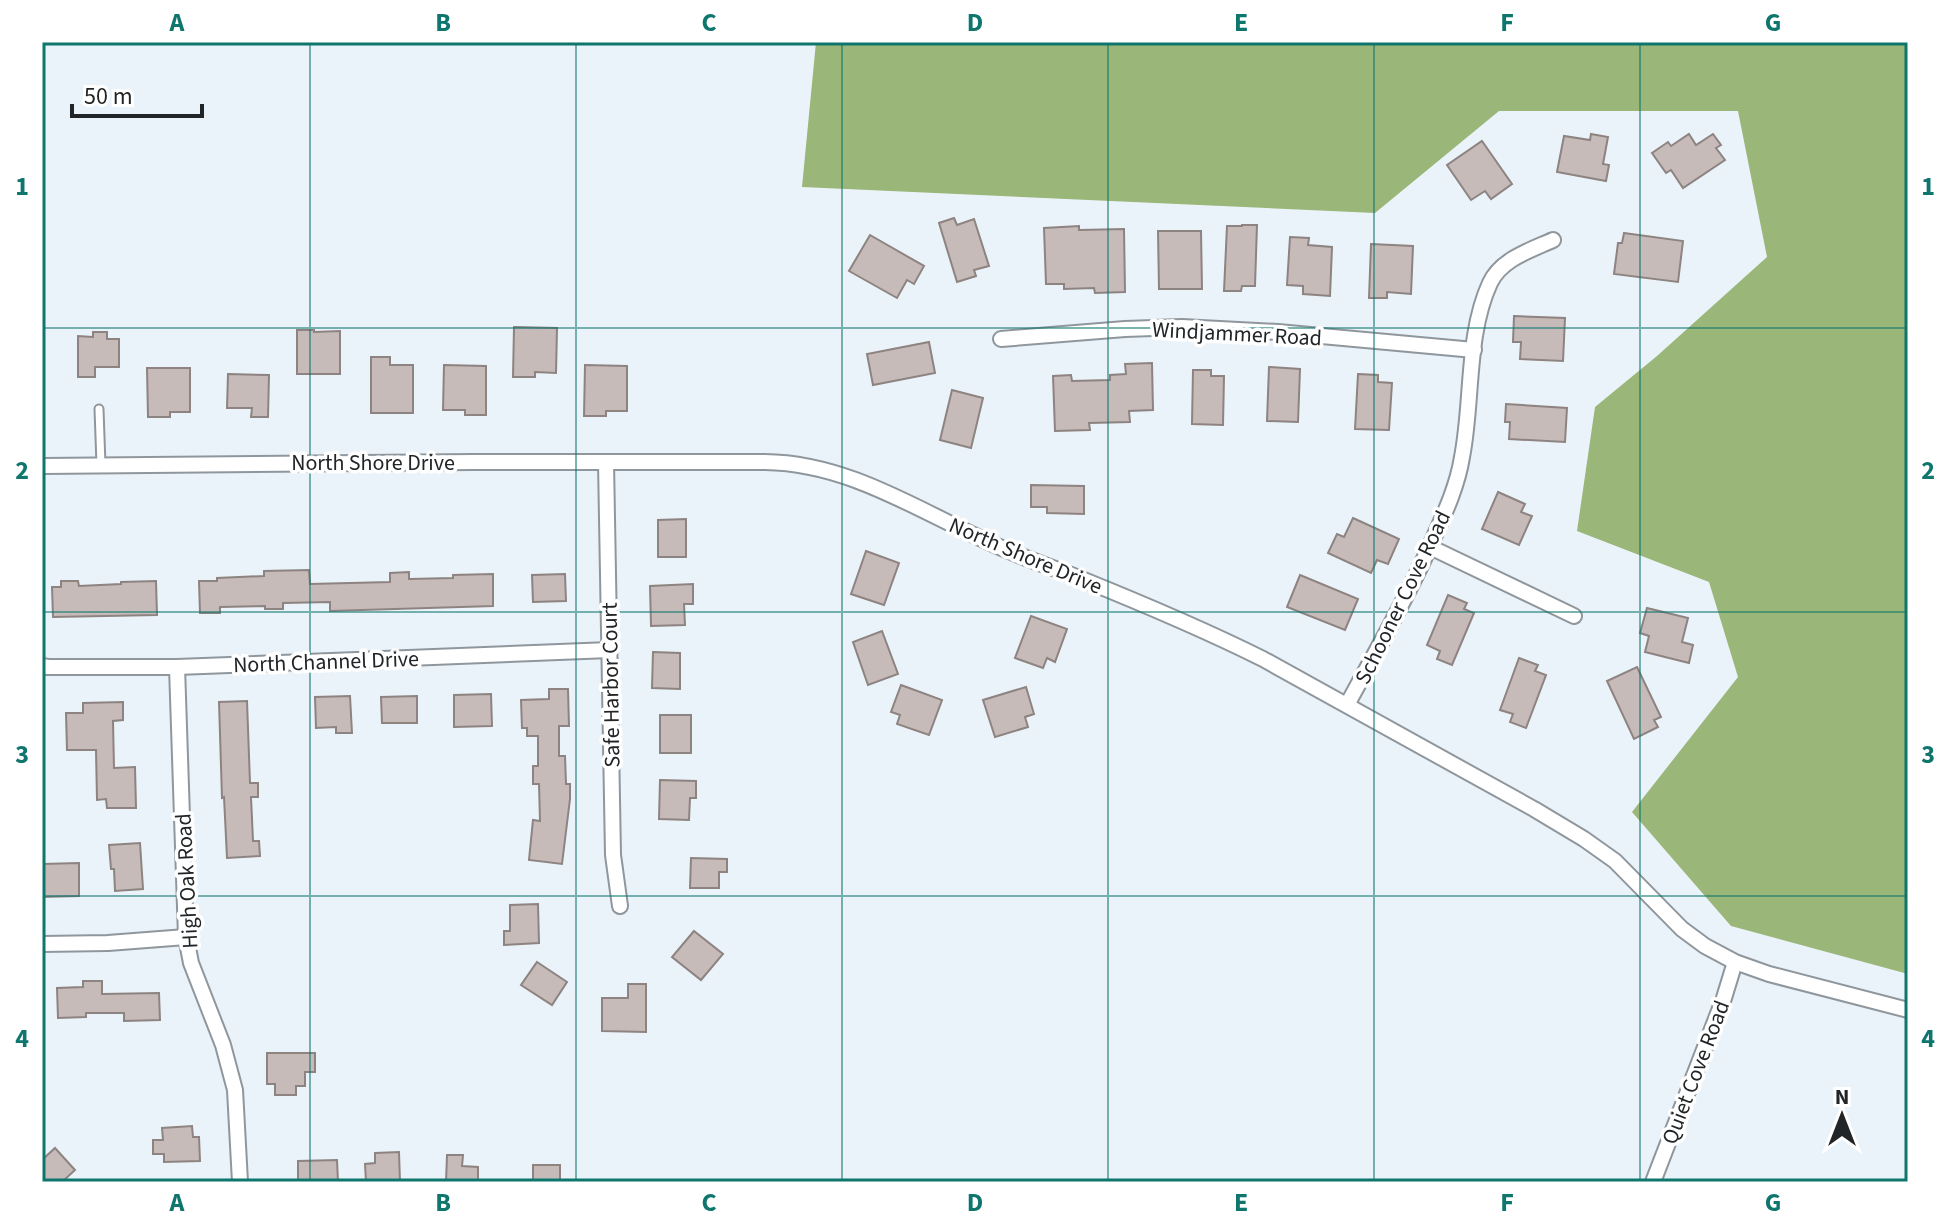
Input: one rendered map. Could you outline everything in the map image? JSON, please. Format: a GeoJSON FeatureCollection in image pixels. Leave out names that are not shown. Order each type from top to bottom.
{"type":"FeatureCollection","features":[{"type":"Feature","properties":{"kind":"street","name":"Schooner Cove Road"},"geometry":{"type":"LineString","coordinates":[[1347,705],[1443,521],[1462,459],[1480,311],[1490,281],[1513,258],[1553,240]]}},
{"type":"Feature","properties":{"kind":"street","name":"Windjammer Road"},"geometry":{"type":"LineString","coordinates":[[1001,339],[1182,327],[1278,332],[1474,350]]}},
{"type":"Feature","properties":{"kind":"street","name":"Safe Harbor Court"},"geometry":{"type":"LineString","coordinates":[[606,462],[613,855],[620,906]]}},
{"type":"Feature","properties":{"kind":"street","name":"North Shore Drive"},"geometry":{"type":"LineString","coordinates":[[42,466],[791,462],[822,469],[878,488],[1004,549],[1218,637],[1347,705],[1584,839],[1615,861],[1682,929],[1735,962],[1769,974],[1908,1010]]}},
{"type":"Feature","properties":{"kind":"street"},"geometry":{"type":"LineString","coordinates":[[1430,547],[1574,616]]}},
{"type":"Feature","properties":{"kind":"street","name":"North Channel Drive"},"geometry":{"type":"LineString","coordinates":[[42,666],[177,667],[610,650]]}},
{"type":"Feature","properties":{"kind":"street","name":"High Oak Road"},"geometry":{"type":"LineString","coordinates":[[177,667],[186,937],[191,963],[223,1045],[235,1090],[240,1182]]}},
{"type":"Feature","properties":{"kind":"street"},"geometry":{"type":"LineString","coordinates":[[42,944],[186,937]]}},
{"type":"Feature","properties":{"kind":"street","name":"Quiet Cove Road"},"geometry":{"type":"LineString","coordinates":[[1653,1182],[1735,962]]}},
{"type":"Feature","properties":{"kind":"lane"},"geometry":{"type":"LineString","coordinates":[[99,409],[101,465]]}},
{"type":"Feature","properties":{"kind":"green space"},"geometry":{"type":"Polygon","coordinates":[[[816,42],[1908,42],[1908,974],[1731,926],[1632,812],[1738,677],[1709,582],[1577,531],[1595,407],[1767,257],[1738,111],[1499,111],[1375,213],[802,187],[816,42]]]}},
{"type":"Feature","properties":{"kind":"building"},"geometry":{"type":"Polygon","coordinates":[[[1591,134],[1608,137],[1603,164],[1609,165],[1606,181],[1557,172],[1564,136],[1590,140],[1591,134]]]}},
{"type":"Feature","properties":{"kind":"building"},"geometry":{"type":"Polygon","coordinates":[[[1689,134],[1696,145],[1713,134],[1721,145],[1716,148],[1725,160],[1683,188],[1671,170],[1666,173],[1652,153],[1668,142],[1671,146],[1689,134]]]}},
{"type":"Feature","properties":{"kind":"building"},"geometry":{"type":"Polygon","coordinates":[[[1482,141],[1512,184],[1491,199],[1485,191],[1471,200],[1447,165],[1482,141]]]}},
{"type":"Feature","properties":{"kind":"building"},"geometry":{"type":"Polygon","coordinates":[[[954,218],[957,225],[974,219],[989,266],[974,270],[976,276],[957,282],[939,223],[954,218]]]}},
{"type":"Feature","properties":{"kind":"building"},"geometry":{"type":"Polygon","coordinates":[[[1257,225],[1255,286],[1242,286],[1241,291],[1224,291],[1227,226],[1257,225]]]}},
{"type":"Feature","properties":{"kind":"building"},"geometry":{"type":"Polygon","coordinates":[[[1079,226],[1079,230],[1124,229],[1125,292],[1095,293],[1094,288],[1064,289],[1064,284],[1046,284],[1044,228],[1079,226]]]}},
{"type":"Feature","properties":{"kind":"building"},"geometry":{"type":"Polygon","coordinates":[[[1158,231],[1201,231],[1202,289],[1159,289],[1158,231]]]}},
{"type":"Feature","properties":{"kind":"building"},"geometry":{"type":"Polygon","coordinates":[[[1624,233],[1683,241],[1678,282],[1614,274],[1618,243],[1622,243],[1624,233]]]}},
{"type":"Feature","properties":{"kind":"building"},"geometry":{"type":"Polygon","coordinates":[[[870,235],[924,266],[914,284],[907,280],[897,298],[849,271],[870,235]]]}},
{"type":"Feature","properties":{"kind":"building"},"geometry":{"type":"Polygon","coordinates":[[[1290,237],[1309,238],[1308,245],[1332,247],[1330,296],[1303,294],[1303,286],[1287,285],[1290,237]]]}},
{"type":"Feature","properties":{"kind":"building"},"geometry":{"type":"Polygon","coordinates":[[[1371,244],[1413,246],[1411,294],[1387,292],[1387,298],[1369,298],[1371,244]]]}},
{"type":"Feature","properties":{"kind":"building"},"geometry":{"type":"Polygon","coordinates":[[[1514,316],[1565,318],[1563,361],[1520,359],[1521,342],[1513,342],[1514,316]]]}},
{"type":"Feature","properties":{"kind":"building"},"geometry":{"type":"Polygon","coordinates":[[[514,327],[557,328],[556,373],[535,372],[535,377],[513,377],[514,327]]]}},
{"type":"Feature","properties":{"kind":"building"},"geometry":{"type":"Polygon","coordinates":[[[297,330],[340,331],[340,374],[297,374],[297,330]]]}},
{"type":"Feature","properties":{"kind":"building"},"geometry":{"type":"Polygon","coordinates":[[[93,332],[107,332],[107,339],[119,339],[119,367],[95,367],[95,377],[78,377],[78,336],[93,337],[93,332]]]}},
{"type":"Feature","properties":{"kind":"building"},"geometry":{"type":"Polygon","coordinates":[[[929,342],[935,373],[873,385],[867,354],[929,342]]]}},
{"type":"Feature","properties":{"kind":"building"},"geometry":{"type":"Polygon","coordinates":[[[371,357],[390,357],[390,365],[413,365],[413,413],[371,413],[371,357]]]}},
{"type":"Feature","properties":{"kind":"building"},"geometry":{"type":"Polygon","coordinates":[[[1152,363],[1153,410],[1129,411],[1130,422],[1089,423],[1090,430],[1055,431],[1053,376],[1071,375],[1072,381],[1110,380],[1110,375],[1126,374],[1125,364],[1152,363]]]}},
{"type":"Feature","properties":{"kind":"building"},"geometry":{"type":"Polygon","coordinates":[[[444,365],[486,366],[486,415],[465,415],[465,410],[443,410],[444,365]]]}},
{"type":"Feature","properties":{"kind":"building"},"geometry":{"type":"Polygon","coordinates":[[[585,365],[627,366],[627,411],[606,411],[606,416],[584,416],[585,365]]]}},
{"type":"Feature","properties":{"kind":"building"},"geometry":{"type":"Polygon","coordinates":[[[1269,367],[1300,369],[1298,422],[1267,421],[1269,367]]]}},
{"type":"Feature","properties":{"kind":"building"},"geometry":{"type":"Polygon","coordinates":[[[147,368],[190,368],[190,412],[170,412],[170,417],[148,417],[147,368]]]}},
{"type":"Feature","properties":{"kind":"building"},"geometry":{"type":"Polygon","coordinates":[[[1193,370],[1211,370],[1211,376],[1224,376],[1223,425],[1192,424],[1193,370]]]}},
{"type":"Feature","properties":{"kind":"building"},"geometry":{"type":"Polygon","coordinates":[[[228,374],[269,375],[268,417],[251,417],[252,408],[227,408],[228,374]]]}},
{"type":"Feature","properties":{"kind":"building"},"geometry":{"type":"Polygon","coordinates":[[[1358,374],[1378,375],[1378,382],[1392,383],[1389,430],[1355,429],[1358,374]]]}},
{"type":"Feature","properties":{"kind":"building"},"geometry":{"type":"Polygon","coordinates":[[[952,390],[983,398],[971,448],[940,440],[952,390]]]}},
{"type":"Feature","properties":{"kind":"building"},"geometry":{"type":"Polygon","coordinates":[[[1506,404],[1567,408],[1565,442],[1509,439],[1510,422],[1505,422],[1506,404]]]}},
{"type":"Feature","properties":{"kind":"building"},"geometry":{"type":"Polygon","coordinates":[[[1031,485],[1084,486],[1084,514],[1047,513],[1047,507],[1031,507],[1031,485]]]}},
{"type":"Feature","properties":{"kind":"building"},"geometry":{"type":"Polygon","coordinates":[[[1498,492],[1525,504],[1521,512],[1532,516],[1519,545],[1482,529],[1498,492]]]}},
{"type":"Feature","properties":{"kind":"building"},"geometry":{"type":"Polygon","coordinates":[[[1353,518],[1399,539],[1388,564],[1377,560],[1371,573],[1328,553],[1337,534],[1344,537],[1353,518]]]}},
{"type":"Feature","properties":{"kind":"building"},"geometry":{"type":"Polygon","coordinates":[[[686,519],[686,557],[658,557],[658,520],[686,519]]]}},
{"type":"Feature","properties":{"kind":"building"},"geometry":{"type":"Polygon","coordinates":[[[866,551],[899,563],[884,605],[851,594],[866,551]]]}},
{"type":"Feature","properties":{"kind":"building"},"geometry":{"type":"Polygon","coordinates":[[[309,570],[310,584],[390,582],[390,573],[409,572],[409,579],[493,574],[493,606],[330,611],[330,602],[283,603],[283,609],[265,609],[265,606],[220,607],[220,613],[200,613],[199,581],[264,576],[264,571],[309,570]]]}},
{"type":"Feature","properties":{"kind":"building"},"geometry":{"type":"Polygon","coordinates":[[[565,574],[566,601],[533,602],[532,575],[565,574]]]}},
{"type":"Feature","properties":{"kind":"building"},"geometry":{"type":"Polygon","coordinates":[[[1300,575],[1358,599],[1345,630],[1287,607],[1300,575]]]}},
{"type":"Feature","properties":{"kind":"building"},"geometry":{"type":"Polygon","coordinates":[[[61,581],[78,581],[79,586],[156,581],[157,615],[53,617],[52,587],[61,587],[61,581]]]}},
{"type":"Feature","properties":{"kind":"building"},"geometry":{"type":"Polygon","coordinates":[[[693,584],[693,604],[684,604],[685,625],[651,626],[650,586],[693,584]]]}},
{"type":"Feature","properties":{"kind":"building"},"geometry":{"type":"Polygon","coordinates":[[[1448,595],[1467,603],[1464,609],[1474,613],[1452,665],[1437,659],[1440,651],[1427,645],[1448,595]]]}},
{"type":"Feature","properties":{"kind":"building"},"geometry":{"type":"Polygon","coordinates":[[[1647,608],[1688,618],[1682,642],[1693,645],[1689,663],[1645,652],[1649,636],[1640,633],[1647,608]]]}},
{"type":"Feature","properties":{"kind":"building"},"geometry":{"type":"Polygon","coordinates":[[[1031,616],[1067,629],[1055,662],[1047,658],[1043,668],[1015,658],[1031,616]]]}},
{"type":"Feature","properties":{"kind":"building"},"geometry":{"type":"Polygon","coordinates":[[[882,631],[898,674],[868,685],[853,642],[882,631]]]}},
{"type":"Feature","properties":{"kind":"building"},"geometry":{"type":"Polygon","coordinates":[[[653,652],[680,653],[680,689],[652,688],[653,652]]]}},
{"type":"Feature","properties":{"kind":"building"},"geometry":{"type":"Polygon","coordinates":[[[1519,658],[1538,665],[1535,671],[1546,675],[1526,728],[1510,722],[1513,714],[1500,710],[1519,658]]]}},
{"type":"Feature","properties":{"kind":"building"},"geometry":{"type":"Polygon","coordinates":[[[1637,667],[1661,717],[1654,720],[1658,727],[1634,739],[1607,681],[1637,667]]]}},
{"type":"Feature","properties":{"kind":"building"},"geometry":{"type":"Polygon","coordinates":[[[901,685],[942,700],[929,735],[897,724],[900,715],[891,712],[901,685]]]}},
{"type":"Feature","properties":{"kind":"building"},"geometry":{"type":"Polygon","coordinates":[[[1026,687],[1034,714],[1025,717],[1028,727],[995,737],[983,700],[1026,687]]]}},
{"type":"Feature","properties":{"kind":"building"},"geometry":{"type":"Polygon","coordinates":[[[549,689],[568,689],[569,726],[559,726],[559,756],[565,756],[566,784],[570,784],[562,864],[529,860],[533,820],[540,821],[539,784],[533,784],[533,766],[538,766],[538,736],[527,736],[527,728],[522,728],[521,700],[549,699],[549,689]]]}},
{"type":"Feature","properties":{"kind":"building"},"geometry":{"type":"Polygon","coordinates":[[[491,694],[492,726],[454,727],[454,695],[491,694]]]}},
{"type":"Feature","properties":{"kind":"building"},"geometry":{"type":"Polygon","coordinates":[[[350,696],[352,733],[336,733],[336,727],[316,728],[315,697],[350,696]]]}},
{"type":"Feature","properties":{"kind":"building"},"geometry":{"type":"Polygon","coordinates":[[[417,696],[417,723],[382,723],[381,697],[417,696]]]}},
{"type":"Feature","properties":{"kind":"building"},"geometry":{"type":"Polygon","coordinates":[[[247,701],[250,783],[258,783],[258,797],[251,797],[253,841],[259,841],[260,856],[227,858],[219,702],[247,701]]]}},
{"type":"Feature","properties":{"kind":"building"},"geometry":{"type":"Polygon","coordinates":[[[123,702],[123,720],[113,721],[114,768],[135,767],[136,808],[107,808],[106,799],[97,800],[96,750],[67,750],[66,713],[83,713],[83,703],[123,702]]]}},
{"type":"Feature","properties":{"kind":"building"},"geometry":{"type":"Polygon","coordinates":[[[660,715],[691,715],[691,753],[660,753],[660,715]]]}},
{"type":"Feature","properties":{"kind":"building"},"geometry":{"type":"Polygon","coordinates":[[[660,780],[696,781],[696,798],[690,798],[689,820],[659,819],[660,780]]]}},
{"type":"Feature","properties":{"kind":"building"},"geometry":{"type":"Polygon","coordinates":[[[140,843],[143,889],[115,891],[109,845],[140,843]]]}},
{"type":"Feature","properties":{"kind":"building"},"geometry":{"type":"Polygon","coordinates":[[[691,858],[727,859],[727,872],[719,872],[719,888],[690,888],[691,858]]]}},
{"type":"Feature","properties":{"kind":"building"},"geometry":{"type":"Polygon","coordinates":[[[79,863],[79,896],[42,897],[42,864],[79,863]]]}},
{"type":"Feature","properties":{"kind":"building"},"geometry":{"type":"Polygon","coordinates":[[[538,904],[539,943],[504,945],[504,931],[510,931],[510,905],[538,904]]]}},
{"type":"Feature","properties":{"kind":"building"},"geometry":{"type":"Polygon","coordinates":[[[694,931],[723,954],[701,980],[672,957],[694,931]]]}},
{"type":"Feature","properties":{"kind":"building"},"geometry":{"type":"Polygon","coordinates":[[[537,962],[567,982],[552,1005],[521,985],[537,962]]]}},
{"type":"Feature","properties":{"kind":"building"},"geometry":{"type":"Polygon","coordinates":[[[83,981],[102,981],[102,994],[159,993],[160,1020],[124,1021],[124,1013],[86,1013],[86,1017],[58,1018],[57,988],[83,987],[83,981]]]}},
{"type":"Feature","properties":{"kind":"building"},"geometry":{"type":"Polygon","coordinates":[[[628,984],[646,984],[646,1032],[602,1031],[602,998],[628,998],[628,984]]]}},
{"type":"Feature","properties":{"kind":"building"},"geometry":{"type":"Polygon","coordinates":[[[267,1053],[315,1053],[315,1072],[305,1072],[305,1086],[296,1086],[296,1095],[275,1095],[275,1084],[267,1084],[267,1053]]]}},
{"type":"Feature","properties":{"kind":"building"},"geometry":{"type":"Polygon","coordinates":[[[192,1126],[193,1137],[199,1137],[200,1161],[164,1162],[164,1154],[153,1154],[153,1140],[163,1140],[162,1128],[192,1126]]]}},
{"type":"Feature","properties":{"kind":"building"},"geometry":{"type":"Polygon","coordinates":[[[55,1148],[75,1170],[62,1182],[47,1182],[42,1177],[42,1160],[55,1148]]]}},
{"type":"Feature","properties":{"kind":"building"},"geometry":{"type":"Polygon","coordinates":[[[399,1152],[400,1182],[366,1182],[365,1164],[375,1163],[375,1153],[399,1152]]]}},
{"type":"Feature","properties":{"kind":"building"},"geometry":{"type":"Polygon","coordinates":[[[447,1155],[463,1155],[462,1166],[478,1167],[478,1182],[446,1182],[447,1155]]]}},
{"type":"Feature","properties":{"kind":"building"},"geometry":{"type":"Polygon","coordinates":[[[337,1160],[338,1182],[298,1182],[298,1161],[337,1160]]]}},
{"type":"Feature","properties":{"kind":"building"},"geometry":{"type":"Polygon","coordinates":[[[533,1165],[560,1165],[560,1182],[533,1182],[533,1165]]]}}]}
